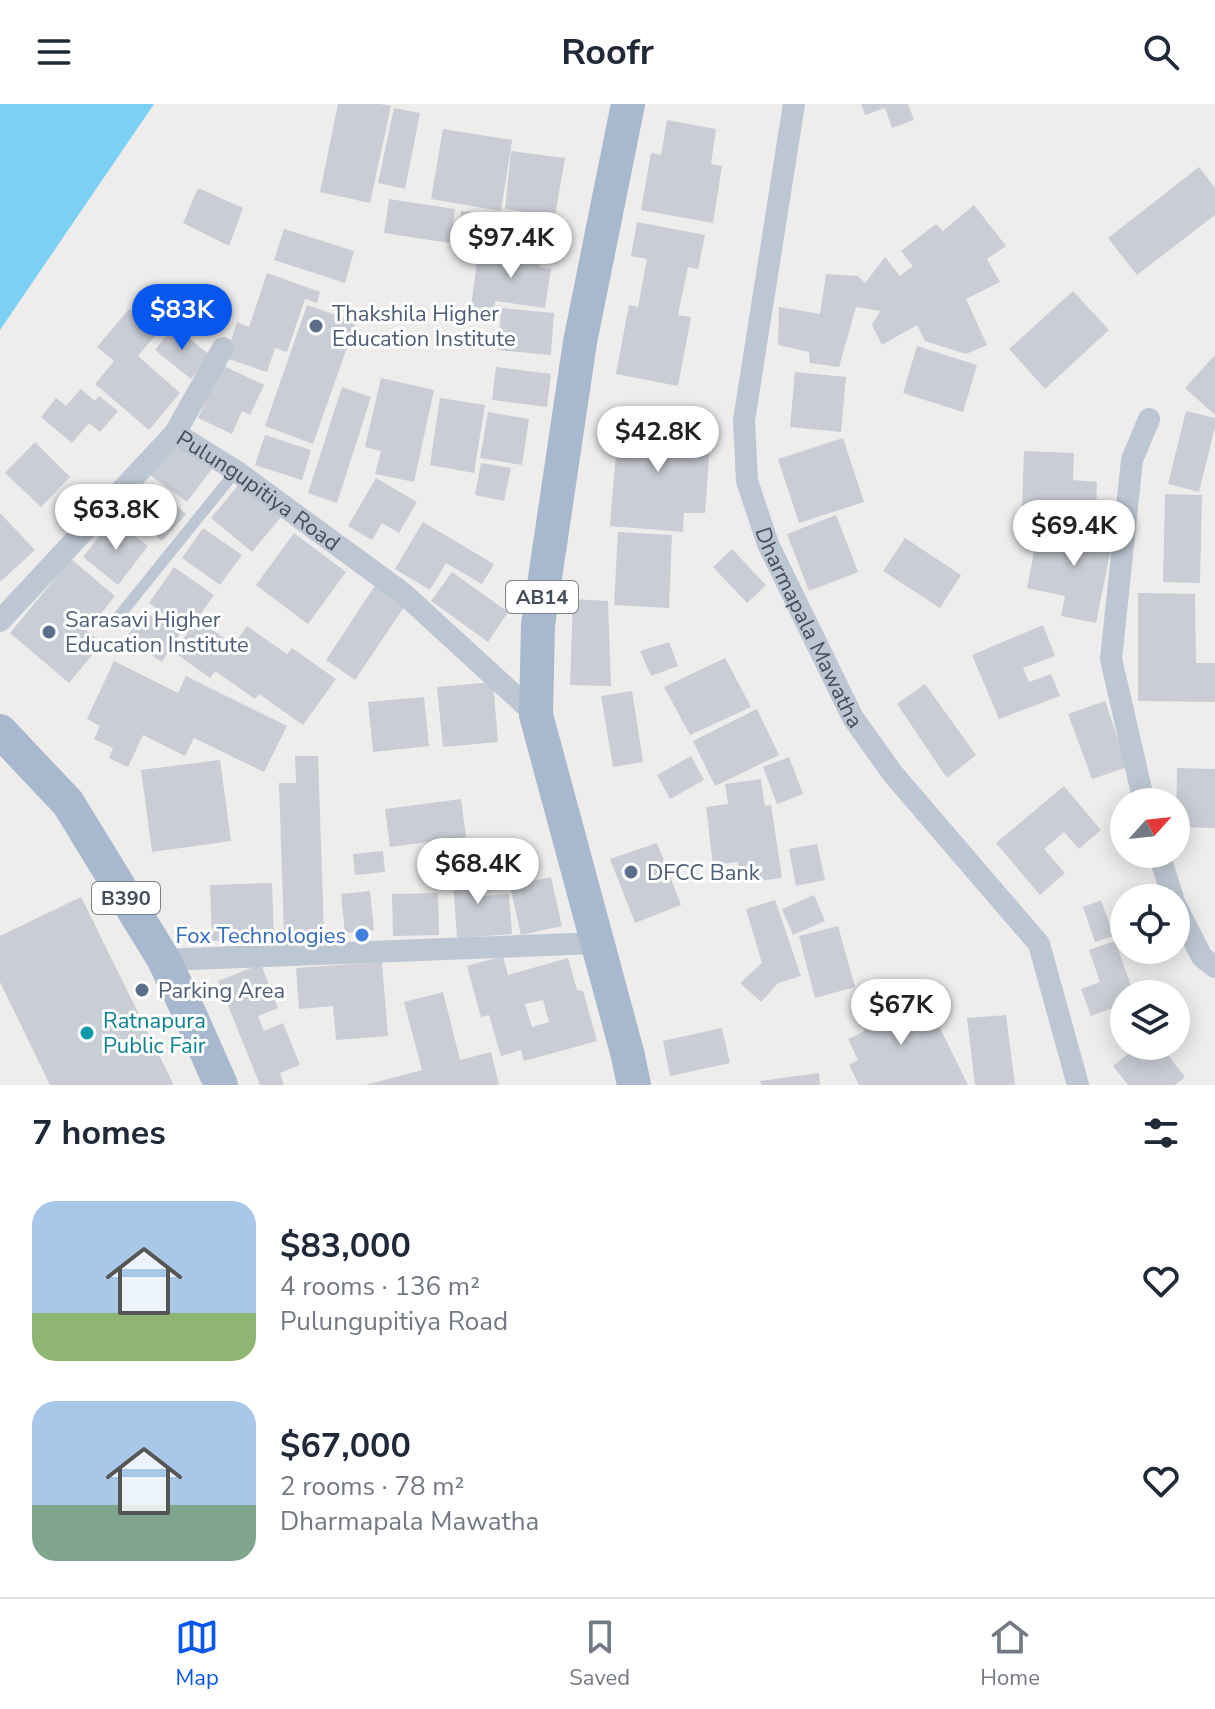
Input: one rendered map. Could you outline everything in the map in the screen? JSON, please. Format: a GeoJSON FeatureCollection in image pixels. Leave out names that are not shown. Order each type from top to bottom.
{"type":"FeatureCollection","features":[{"type":"Feature","properties":{"kind":"main road","name":"AB14"},"geometry":{"type":"LineString","coordinates":[[628,104],[578,357],[538,625],[536,715],[634,1085]]}},
{"type":"Feature","properties":{"kind":"main road","name":"B390"},"geometry":{"type":"LineString","coordinates":[[0,733],[68,803],[164,960],[221,1085]]}},
{"type":"Feature","properties":{"kind":"street","name":"Dharmapala Mawatha"},"geometry":{"type":"LineString","coordinates":[[794,104],[744,420],[747,481],[768,544],[853,718],[893,774],[1039,944],[1078,1085]]}},
{"type":"Feature","properties":{"kind":"street"},"geometry":{"type":"LineString","coordinates":[[175,433],[223,348]]}},
{"type":"Feature","properties":{"kind":"street"},"geometry":{"type":"LineString","coordinates":[[1141,788],[1111,659],[1132,460],[1149,419]]}},
{"type":"Feature","properties":{"kind":"street","name":"Pulungupitiya Road"},"geometry":{"type":"LineString","coordinates":[[0,621],[175,433],[236,471],[404,594],[536,715]]}},
{"type":"Feature","properties":{"kind":"street"},"geometry":{"type":"LineString","coordinates":[[1190,933],[1202,957],[1215,967]]}},
{"type":"Feature","properties":{"kind":"street"},"geometry":{"type":"LineString","coordinates":[[164,960],[596,943]]}},
{"type":"Feature","properties":{"kind":"lane"},"geometry":{"type":"LineString","coordinates":[[119,616],[236,471]]}},
{"type":"Feature","properties":{"kind":"water"},"geometry":{"type":"Polygon","coordinates":[[[0,104],[154,104],[0,330],[0,104]]]}},
{"type":"Feature","properties":{"kind":"building"},"geometry":{"type":"Polygon","coordinates":[[[338,104],[391,106],[370,203],[320,192],[338,104]]]}},
{"type":"Feature","properties":{"kind":"building"},"geometry":{"type":"Polygon","coordinates":[[[861,104],[908,104],[914,120],[892,128],[885,108],[865,115],[861,104]]]}},
{"type":"Feature","properties":{"kind":"building"},"geometry":{"type":"Polygon","coordinates":[[[394,108],[420,113],[405,189],[378,183],[394,108]]]}},
{"type":"Feature","properties":{"kind":"building"},"geometry":{"type":"Polygon","coordinates":[[[667,120],[716,129],[711,164],[722,166],[713,223],[641,210],[651,153],[661,155],[667,120]]]}},
{"type":"Feature","properties":{"kind":"building"},"geometry":{"type":"Polygon","coordinates":[[[443,129],[512,140],[501,211],[431,199],[443,129]]]}},
{"type":"Feature","properties":{"kind":"building"},"geometry":{"type":"Polygon","coordinates":[[[511,151],[565,158],[555,216],[505,209],[511,151]]]}},
{"type":"Feature","properties":{"kind":"building"},"geometry":{"type":"Polygon","coordinates":[[[1199,167],[1215,188],[1215,215],[1137,275],[1108,238],[1199,167]]]}},
{"type":"Feature","properties":{"kind":"building"},"geometry":{"type":"Polygon","coordinates":[[[198,188],[243,208],[229,246],[183,223],[198,188]]]}},
{"type":"Feature","properties":{"kind":"building"},"geometry":{"type":"Polygon","coordinates":[[[389,199],[455,209],[450,243],[384,233],[389,199]]]}},
{"type":"Feature","properties":{"kind":"building"},"geometry":{"type":"Polygon","coordinates":[[[974,205],[1006,246],[987,259],[1000,282],[966,299],[987,345],[966,354],[925,341],[917,325],[882,345],[872,325],[880,311],[856,307],[839,367],[810,363],[809,352],[778,345],[779,307],[820,314],[826,274],[858,276],[865,283],[885,257],[900,276],[913,266],[901,251],[936,224],[943,231],[974,205]]]}},
{"type":"Feature","properties":{"kind":"building"},"geometry":{"type":"Polygon","coordinates":[[[461,211],[528,216],[525,246],[459,241],[461,211]]]}},
{"type":"Feature","properties":{"kind":"building"},"geometry":{"type":"Polygon","coordinates":[[[637,222],[705,235],[698,269],[688,267],[678,315],[691,317],[678,386],[616,374],[629,305],[638,307],[647,259],[631,256],[637,222]]]}},
{"type":"Feature","properties":{"kind":"building"},"geometry":{"type":"Polygon","coordinates":[[[284,229],[354,251],[345,283],[274,260],[284,229]]]}},
{"type":"Feature","properties":{"kind":"building"},"geometry":{"type":"Polygon","coordinates":[[[511,247],[541,251],[539,267],[551,269],[545,308],[495,301],[494,311],[471,307],[478,255],[509,260],[511,247]]]}},
{"type":"Feature","properties":{"kind":"building"},"geometry":{"type":"Polygon","coordinates":[[[267,273],[320,292],[317,303],[305,299],[287,352],[275,348],[267,372],[225,358],[237,322],[249,327],[267,273]]]}},
{"type":"Feature","properties":{"kind":"building"},"geometry":{"type":"Polygon","coordinates":[[[1073,291],[1109,330],[1045,389],[1009,349],[1073,291]]]}},
{"type":"Feature","properties":{"kind":"building"},"geometry":{"type":"Polygon","coordinates":[[[307,305],[356,322],[313,444],[265,426],[307,305]]]}},
{"type":"Feature","properties":{"kind":"building"},"geometry":{"type":"Polygon","coordinates":[[[501,308],[554,313],[551,355],[498,350],[501,308]]]}},
{"type":"Feature","properties":{"kind":"building"},"geometry":{"type":"Polygon","coordinates":[[[129,309],[157,333],[138,356],[180,393],[149,430],[95,384],[114,361],[97,347],[129,309]]]}},
{"type":"Feature","properties":{"kind":"building"},"geometry":{"type":"Polygon","coordinates":[[[174,326],[210,355],[191,379],[155,350],[174,326]]]}},
{"type":"Feature","properties":{"kind":"building"},"geometry":{"type":"Polygon","coordinates":[[[917,346],[977,365],[963,412],[903,393],[917,346]]]}},
{"type":"Feature","properties":{"kind":"building"},"geometry":{"type":"Polygon","coordinates":[[[1215,355],[1215,415],[1185,388],[1215,355]]]}},
{"type":"Feature","properties":{"kind":"building"},"geometry":{"type":"Polygon","coordinates":[[[222,365],[264,385],[250,415],[242,411],[232,434],[198,418],[222,365]]]}},
{"type":"Feature","properties":{"kind":"building"},"geometry":{"type":"Polygon","coordinates":[[[496,367],[551,374],[547,407],[492,400],[496,367]]]}},
{"type":"Feature","properties":{"kind":"building"},"geometry":{"type":"Polygon","coordinates":[[[795,372],[846,377],[841,432],[790,427],[795,372]]]}},
{"type":"Feature","properties":{"kind":"building"},"geometry":{"type":"Polygon","coordinates":[[[381,378],[434,390],[414,482],[375,474],[381,451],[365,447],[381,378]]]}},
{"type":"Feature","properties":{"kind":"building"},"geometry":{"type":"Polygon","coordinates":[[[342,387],[371,397],[337,503],[308,493],[342,387]]]}},
{"type":"Feature","properties":{"kind":"building"},"geometry":{"type":"Polygon","coordinates":[[[81,389],[95,401],[99,396],[118,411],[100,432],[89,423],[72,443],[41,417],[56,398],[66,406],[81,389]]]}},
{"type":"Feature","properties":{"kind":"building"},"geometry":{"type":"Polygon","coordinates":[[[440,398],[485,405],[474,473],[430,465],[440,398]]]}},
{"type":"Feature","properties":{"kind":"building"},"geometry":{"type":"Polygon","coordinates":[[[1186,411],[1215,418],[1199,492],[1168,484],[1186,411]]]}},
{"type":"Feature","properties":{"kind":"building"},"geometry":{"type":"Polygon","coordinates":[[[488,412],[529,419],[522,465],[480,458],[488,412]]]}},
{"type":"Feature","properties":{"kind":"building"},"geometry":{"type":"Polygon","coordinates":[[[619,416],[697,424],[695,442],[710,444],[705,513],[684,513],[683,532],[610,526],[619,416]]]}},
{"type":"Feature","properties":{"kind":"building"},"geometry":{"type":"Polygon","coordinates":[[[265,435],[311,450],[302,480],[255,465],[265,435]]]}},
{"type":"Feature","properties":{"kind":"building"},"geometry":{"type":"Polygon","coordinates":[[[843,438],[864,502],[799,523],[778,459],[843,438]]]}},
{"type":"Feature","properties":{"kind":"building"},"geometry":{"type":"Polygon","coordinates":[[[177,439],[214,466],[187,502],[150,475],[177,439]]]}},
{"type":"Feature","properties":{"kind":"building"},"geometry":{"type":"Polygon","coordinates":[[[35,442],[70,477],[41,507],[5,473],[35,442]]]}},
{"type":"Feature","properties":{"kind":"building"},"geometry":{"type":"Polygon","coordinates":[[[1024,451],[1074,453],[1073,480],[1097,482],[1096,514],[1022,511],[1024,451]]]}},
{"type":"Feature","properties":{"kind":"building"},"geometry":{"type":"Polygon","coordinates":[[[481,463],[511,468],[504,501],[475,495],[481,463]]]}},
{"type":"Feature","properties":{"kind":"building"},"geometry":{"type":"Polygon","coordinates":[[[376,478],[417,502],[399,533],[382,523],[372,540],[348,526],[376,478]]]}},
{"type":"Feature","properties":{"kind":"building"},"geometry":{"type":"Polygon","coordinates":[[[240,483],[281,517],[252,552],[211,518],[240,483]]]}},
{"type":"Feature","properties":{"kind":"building"},"geometry":{"type":"Polygon","coordinates":[[[158,490],[186,514],[162,541],[134,518],[158,490]]]}},
{"type":"Feature","properties":{"kind":"building"},"geometry":{"type":"Polygon","coordinates":[[[1165,494],[1202,495],[1200,583],[1163,582],[1165,494]]]}},
{"type":"Feature","properties":{"kind":"building"},"geometry":{"type":"Polygon","coordinates":[[[0,513],[35,550],[0,582],[0,513]]]}},
{"type":"Feature","properties":{"kind":"building"},"geometry":{"type":"Polygon","coordinates":[[[836,515],[858,572],[809,591],[787,534],[836,515]]]}},
{"type":"Feature","properties":{"kind":"building"},"geometry":{"type":"Polygon","coordinates":[[[113,519],[148,546],[118,585],[83,557],[113,519]]]}},
{"type":"Feature","properties":{"kind":"building"},"geometry":{"type":"Polygon","coordinates":[[[1074,520],[1115,528],[1096,623],[1061,616],[1065,596],[1027,588],[1038,531],[1071,538],[1074,520]]]}},
{"type":"Feature","properties":{"kind":"building"},"geometry":{"type":"Polygon","coordinates":[[[423,522],[494,564],[482,584],[446,563],[430,590],[395,569],[423,522]]]}},
{"type":"Feature","properties":{"kind":"building"},"geometry":{"type":"Polygon","coordinates":[[[203,528],[242,555],[220,585],[182,558],[203,528]]]}},
{"type":"Feature","properties":{"kind":"building"},"geometry":{"type":"Polygon","coordinates":[[[618,532],[672,535],[669,608],[614,605],[618,532]]]}},
{"type":"Feature","properties":{"kind":"building"},"geometry":{"type":"Polygon","coordinates":[[[294,533],[346,572],[308,624],[256,585],[294,533]]]}},
{"type":"Feature","properties":{"kind":"building"},"geometry":{"type":"Polygon","coordinates":[[[905,538],[961,575],[940,608],[883,571],[905,538]]]}},
{"type":"Feature","properties":{"kind":"building"},"geometry":{"type":"Polygon","coordinates":[[[732,549],[766,585],[747,603],[713,567],[732,549]]]}},
{"type":"Feature","properties":{"kind":"building","name":"Sarasavi Higher Education Institute"},"geometry":{"type":"Polygon","coordinates":[[[71,559],[115,596],[87,631],[102,643],[69,683],[10,633],[71,559]]]}},
{"type":"Feature","properties":{"kind":"building"},"geometry":{"type":"Polygon","coordinates":[[[174,567],[214,595],[197,619],[234,645],[247,626],[287,654],[292,648],[336,679],[303,725],[259,694],[255,699],[215,671],[210,678],[174,652],[188,632],[149,603],[174,567]]]}},
{"type":"Feature","properties":{"kind":"building"},"geometry":{"type":"Polygon","coordinates":[[[452,572],[508,612],[488,642],[431,601],[452,572]]]}},
{"type":"Feature","properties":{"kind":"building"},"geometry":{"type":"Polygon","coordinates":[[[376,584],[406,604],[355,680],[326,660],[376,584]]]}},
{"type":"Feature","properties":{"kind":"building"},"geometry":{"type":"Polygon","coordinates":[[[1138,593],[1195,594],[1196,663],[1215,663],[1215,702],[1138,701],[1138,593]]]}},
{"type":"Feature","properties":{"kind":"building"},"geometry":{"type":"Polygon","coordinates":[[[573,599],[608,601],[611,686],[570,685],[573,599]]]}},
{"type":"Feature","properties":{"kind":"building"},"geometry":{"type":"Polygon","coordinates":[[[144,611],[180,634],[162,662],[126,639],[144,611]]]}},
{"type":"Feature","properties":{"kind":"building"},"geometry":{"type":"Polygon","coordinates":[[[1043,625],[1055,656],[1023,668],[1029,682],[1051,674],[1060,696],[999,719],[972,655],[1043,625]]]}},
{"type":"Feature","properties":{"kind":"building"},"geometry":{"type":"Polygon","coordinates":[[[669,642],[678,666],[651,676],[640,651],[669,642]]]}},
{"type":"Feature","properties":{"kind":"building"},"geometry":{"type":"Polygon","coordinates":[[[725,658],[751,707],[690,735],[664,687],[725,658]]]}},
{"type":"Feature","properties":{"kind":"building"},"geometry":{"type":"Polygon","coordinates":[[[114,661],[178,693],[186,676],[287,726],[264,772],[194,738],[185,756],[143,735],[128,767],[109,758],[113,748],[94,739],[100,726],[87,719],[114,661]]]}},
{"type":"Feature","properties":{"kind":"building"},"geometry":{"type":"Polygon","coordinates":[[[493,682],[498,742],[443,747],[437,687],[493,682]]]}},
{"type":"Feature","properties":{"kind":"building"},"geometry":{"type":"Polygon","coordinates":[[[925,684],[976,755],[947,778],[897,704],[925,684]]]}},
{"type":"Feature","properties":{"kind":"building"},"geometry":{"type":"Polygon","coordinates":[[[632,691],[643,762],[613,767],[601,696],[632,691]]]}},
{"type":"Feature","properties":{"kind":"building"},"geometry":{"type":"Polygon","coordinates":[[[424,697],[429,746],[373,752],[368,702],[424,697]]]}},
{"type":"Feature","properties":{"kind":"building"},"geometry":{"type":"Polygon","coordinates":[[[1105,701],[1128,767],[1092,779],[1068,714],[1105,701]]]}},
{"type":"Feature","properties":{"kind":"building"},"geometry":{"type":"Polygon","coordinates":[[[757,709],[779,755],[715,786],[693,741],[757,709]]]}},
{"type":"Feature","properties":{"kind":"building"},"geometry":{"type":"Polygon","coordinates":[[[295,756],[318,756],[324,932],[284,933],[279,783],[296,783],[295,756]]]}},
{"type":"Feature","properties":{"kind":"building"},"geometry":{"type":"Polygon","coordinates":[[[691,756],[704,780],[670,799],[657,775],[691,756]]]}},
{"type":"Feature","properties":{"kind":"building"},"geometry":{"type":"Polygon","coordinates":[[[789,757],[803,794],[777,804],[763,767],[789,757]]]}},
{"type":"Feature","properties":{"kind":"building"},"geometry":{"type":"Polygon","coordinates":[[[220,760],[231,841],[152,852],[141,770],[220,760]]]}},
{"type":"Feature","properties":{"kind":"building"},"geometry":{"type":"Polygon","coordinates":[[[1177,768],[1215,769],[1215,828],[1190,827],[1190,788],[1177,788],[1177,768]]]}},
{"type":"Feature","properties":{"kind":"building"},"geometry":{"type":"Polygon","coordinates":[[[761,779],[765,806],[771,805],[782,878],[741,883],[738,862],[713,865],[706,807],[728,804],[725,784],[761,779]]]}},
{"type":"Feature","properties":{"kind":"building"},"geometry":{"type":"Polygon","coordinates":[[[1064,786],[1101,830],[1079,849],[1064,832],[1044,849],[1065,873],[1040,895],[996,843],[1064,786]]]}},
{"type":"Feature","properties":{"kind":"building"},"geometry":{"type":"Polygon","coordinates":[[[461,799],[466,837],[390,847],[385,809],[461,799]]]}},
{"type":"Feature","properties":{"kind":"building"},"geometry":{"type":"Polygon","coordinates":[[[657,843],[681,905],[635,923],[610,859],[657,843]]]}},
{"type":"Feature","properties":{"kind":"building"},"geometry":{"type":"Polygon","coordinates":[[[817,844],[825,880],[796,886],[789,849],[817,844]]]}},
{"type":"Feature","properties":{"kind":"building"},"geometry":{"type":"Polygon","coordinates":[[[383,851],[385,872],[355,875],[353,854],[383,851]]]}},
{"type":"Feature","properties":{"kind":"building"},"geometry":{"type":"Polygon","coordinates":[[[479,864],[482,896],[509,894],[512,934],[457,938],[452,866],[479,864]]]}},
{"type":"Feature","properties":{"kind":"building"},"geometry":{"type":"Polygon","coordinates":[[[551,877],[562,926],[521,935],[510,886],[551,877]]]}},
{"type":"Feature","properties":{"kind":"building"},"geometry":{"type":"Polygon","coordinates":[[[272,883],[274,939],[212,941],[210,885],[272,883]]]}},
{"type":"Feature","properties":{"kind":"building"},"geometry":{"type":"Polygon","coordinates":[[[370,891],[374,930],[345,933],[341,894],[370,891]]]}},
{"type":"Feature","properties":{"kind":"building"},"geometry":{"type":"Polygon","coordinates":[[[438,893],[439,935],[393,936],[392,894],[438,893]]]}},
{"type":"Feature","properties":{"kind":"building"},"geometry":{"type":"Polygon","coordinates":[[[814,895],[825,921],[793,935],[782,909],[814,895]]]}},
{"type":"Feature","properties":{"kind":"building","name":"Ratnapura Public Fair"},"geometry":{"type":"Polygon","coordinates":[[[81,897],[174,1085],[50,1085],[0,982],[0,936],[81,897]]]}},
{"type":"Feature","properties":{"kind":"building"},"geometry":{"type":"Polygon","coordinates":[[[775,900],[801,976],[778,983],[761,1002],[740,983],[762,963],[746,909],[775,900]]]}},
{"type":"Feature","properties":{"kind":"building"},"geometry":{"type":"Polygon","coordinates":[[[1101,900],[1110,925],[1110,937],[1095,942],[1083,907],[1101,900]]]}},
{"type":"Feature","properties":{"kind":"building"},"geometry":{"type":"Polygon","coordinates":[[[838,926],[855,987],[815,998],[799,936],[838,926]]]}},
{"type":"Feature","properties":{"kind":"building"},"geometry":{"type":"Polygon","coordinates":[[[1110,943],[1110,964],[1123,964],[1129,980],[1110,980],[1110,1009],[1091,1016],[1081,989],[1100,982],[1089,950],[1110,943]]]}},
{"type":"Feature","properties":{"kind":"building"},"geometry":{"type":"Polygon","coordinates":[[[503,956],[508,975],[568,958],[577,990],[583,991],[597,1041],[524,1061],[521,1050],[501,1056],[489,1015],[481,1017],[467,966],[503,956]],[[543,1000],[525,1004],[532,1027],[549,1022],[543,1000]]]}},
{"type":"Feature","properties":{"kind":"building"},"geometry":{"type":"Polygon","coordinates":[[[382,962],[388,1036],[336,1040],[333,1006],[299,1009],[296,968],[382,962]]]}},
{"type":"Feature","properties":{"kind":"building"},"geometry":{"type":"Polygon","coordinates":[[[261,964],[278,1008],[258,1016],[264,1031],[283,1023],[300,1065],[280,1073],[284,1085],[260,1085],[218,981],[261,964]]]}},
{"type":"Feature","properties":{"kind":"building"},"geometry":{"type":"Polygon","coordinates":[[[902,988],[920,1025],[935,1018],[968,1085],[859,1085],[849,1065],[858,1060],[848,1039],[865,1031],[855,1011],[902,988]]]}},
{"type":"Feature","properties":{"kind":"building"},"geometry":{"type":"Polygon","coordinates":[[[443,992],[460,1060],[491,1052],[499,1085],[365,1085],[422,1070],[404,1002],[443,992]]]}},
{"type":"Feature","properties":{"kind":"building"},"geometry":{"type":"Polygon","coordinates":[[[1006,1015],[1015,1085],[975,1085],[967,1018],[1006,1015]]]}},
{"type":"Feature","properties":{"kind":"building"},"geometry":{"type":"Polygon","coordinates":[[[722,1028],[730,1063],[670,1076],[663,1041],[722,1028]]]}},
{"type":"Feature","properties":{"kind":"building"},"geometry":{"type":"Polygon","coordinates":[[[1120,1060],[1172,1060],[1185,1077],[1175,1085],[1128,1085],[1113,1066],[1120,1060]]]}},
{"type":"Feature","properties":{"kind":"building"},"geometry":{"type":"Polygon","coordinates":[[[819,1073],[820,1085],[761,1085],[760,1081],[819,1073]]]}},
{"type":"Feature","properties":{"kind":"place","name":"Thakshila Higher Education Institute"},"geometry":{"type":"Point","coordinates":[316,326]}},
{"type":"Feature","properties":{"kind":"place","name":"Sarasavi Higher Education Institute"},"geometry":{"type":"Point","coordinates":[49,632]}},
{"type":"Feature","properties":{"kind":"place","name":"DFCC Bank"},"geometry":{"type":"Point","coordinates":[631,872]}},
{"type":"Feature","properties":{"kind":"place","name":"Fox Technologies"},"geometry":{"type":"Point","coordinates":[362,935]}},
{"type":"Feature","properties":{"kind":"place","name":"Parking Area"},"geometry":{"type":"Point","coordinates":[142,990]}},
{"type":"Feature","properties":{"kind":"place","name":"Ratnapura Public Fair"},"geometry":{"type":"Point","coordinates":[87,1033]}}]}
